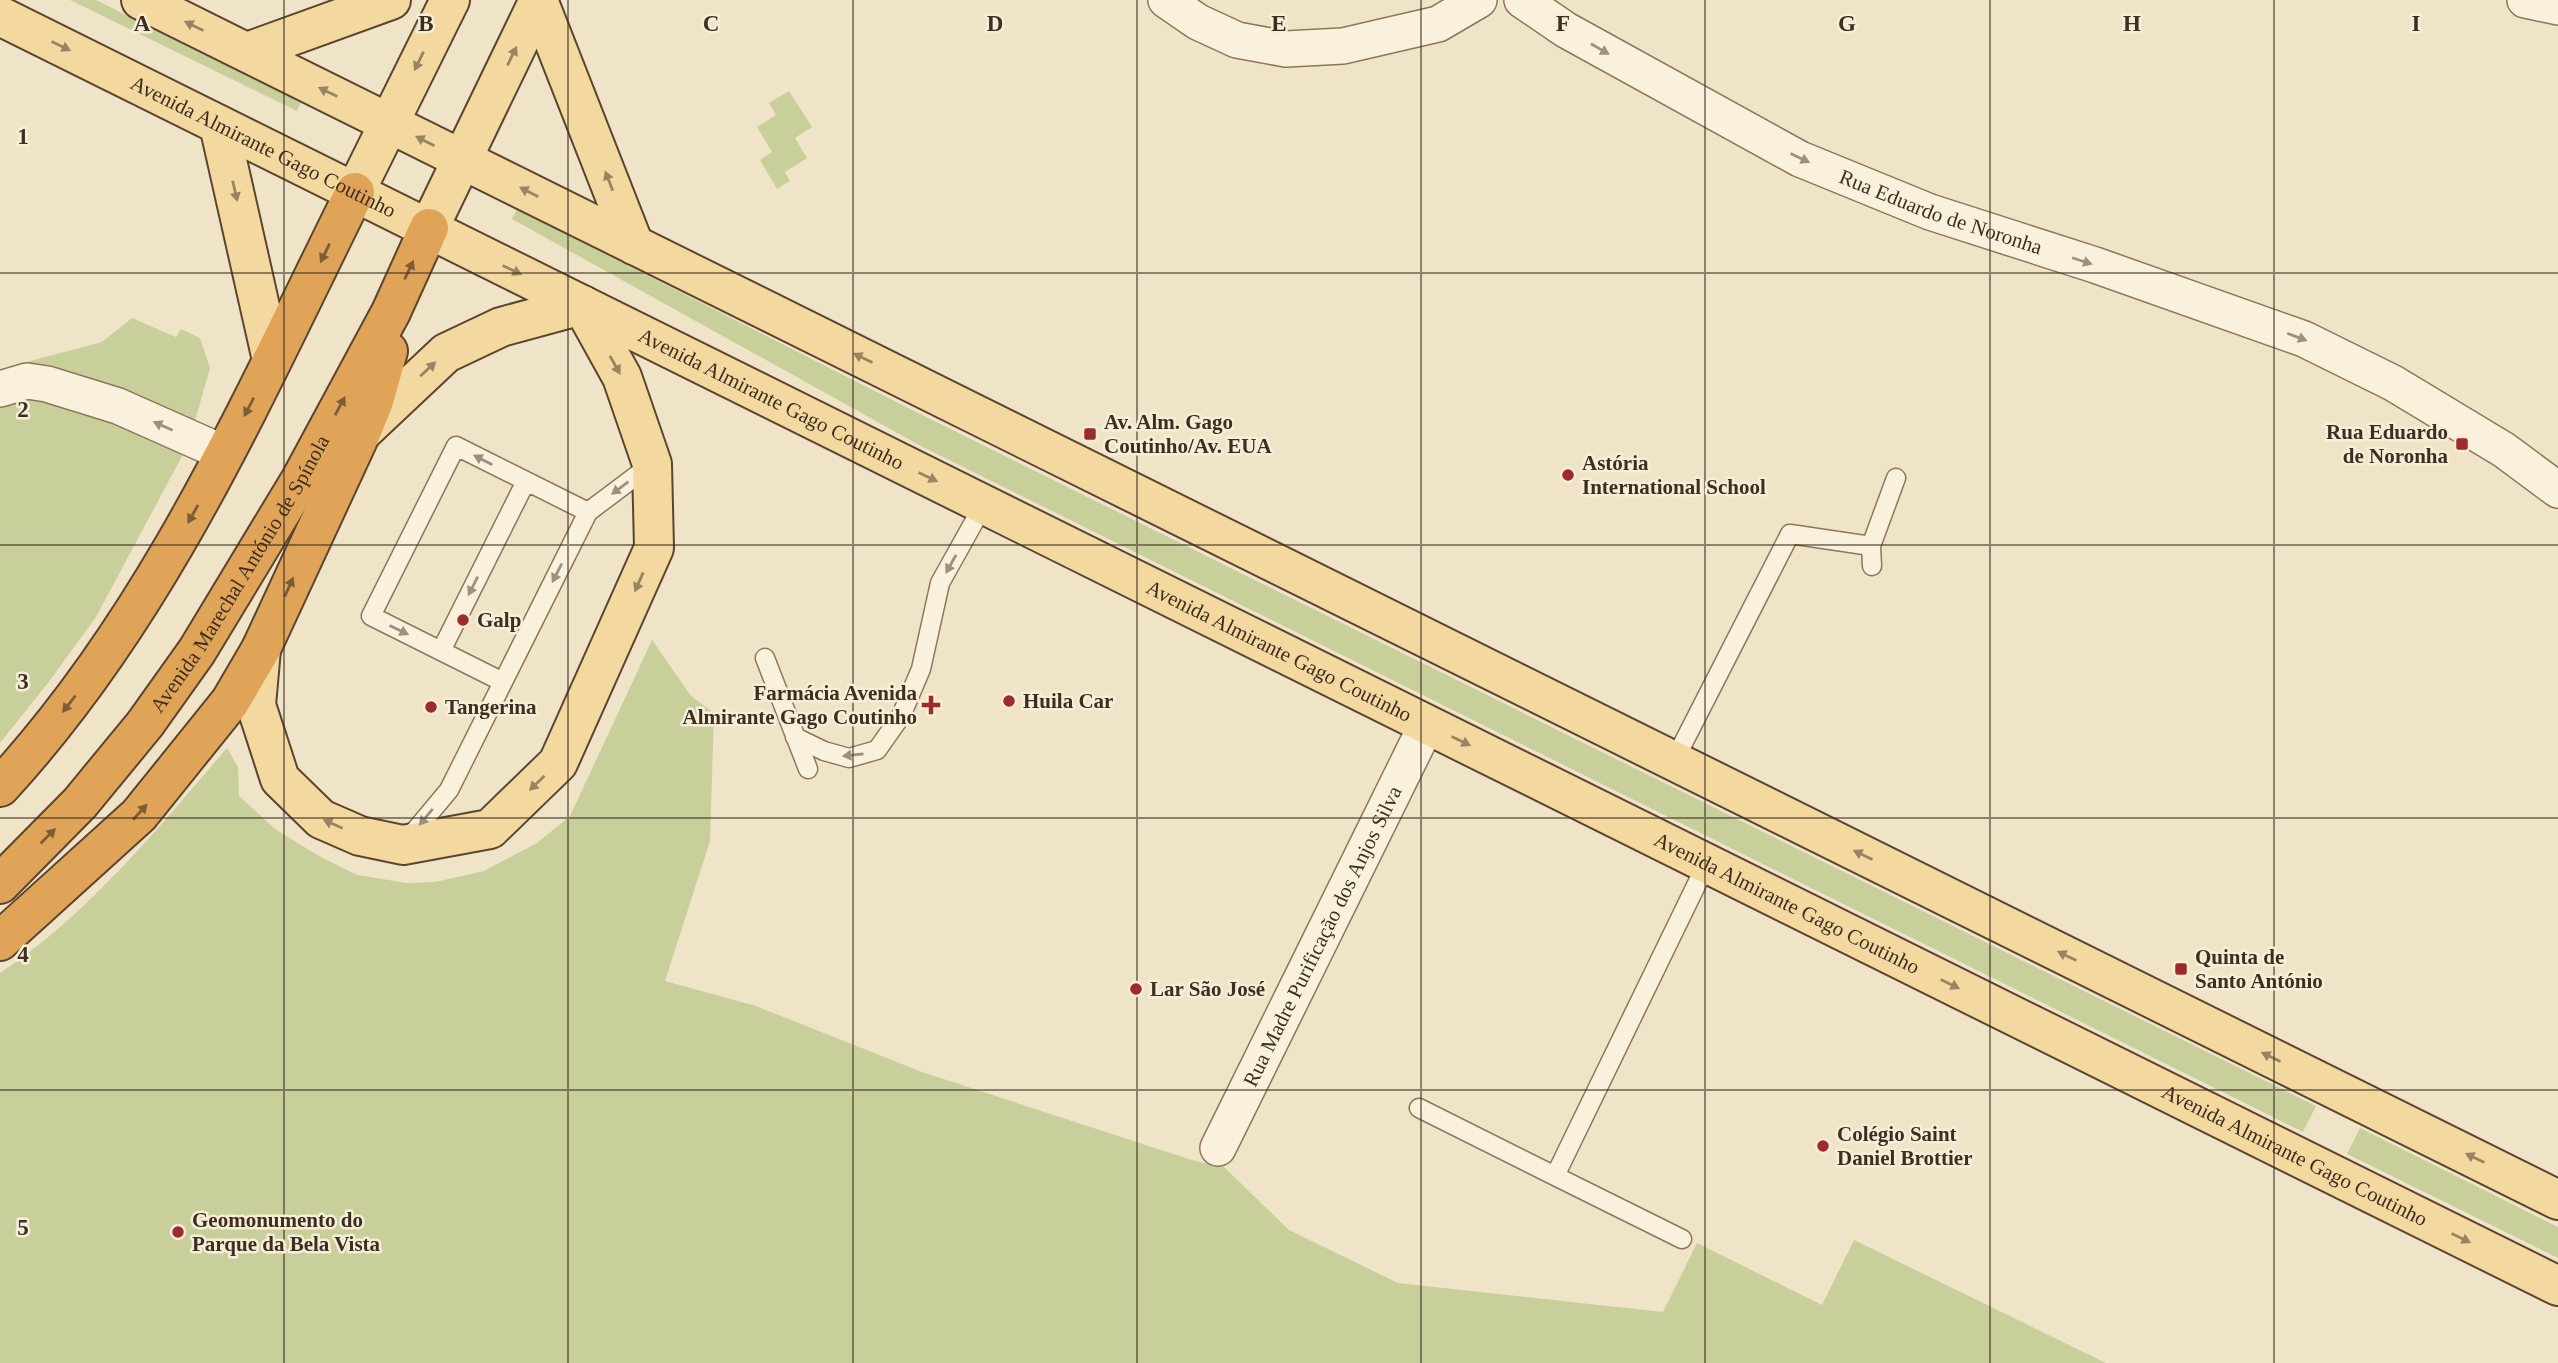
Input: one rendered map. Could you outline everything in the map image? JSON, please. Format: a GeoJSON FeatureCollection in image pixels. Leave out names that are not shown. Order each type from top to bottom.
{"type":"FeatureCollection","features":[{"type":"Feature","properties":{"kind":"highway"},"geometry":{"type":"LineString","coordinates":[[0,787],[87,682],[174,548],[226,454],[355,192]]}},
{"type":"Feature","properties":{"kind":"highway","name":"Avenida Marechal António de Spínola"},"geometry":{"type":"LineString","coordinates":[[0,884],[80,803],[145,724],[197,651],[280,515],[391,312],[429,229]]}},
{"type":"Feature","properties":{"kind":"highway"},"geometry":{"type":"LineString","coordinates":[[0,941],[139,815],[230,702],[261,649],[361,433],[382,375],[391,337],[391,312]]}},
{"type":"Feature","properties":{"kind":"main road"},"geometry":{"type":"LineString","coordinates":[[141,0],[2558,1200]]}},
{"type":"Feature","properties":{"kind":"main road"},"geometry":{"type":"LineString","coordinates":[[247,52],[391,0]]}},
{"type":"Feature","properties":{"kind":"main road"},"geometry":{"type":"LineString","coordinates":[[355,192],[450,0]]}},
{"type":"Feature","properties":{"kind":"main road"},"geometry":{"type":"LineString","coordinates":[[429,229],[539,0]]}},
{"type":"Feature","properties":{"kind":"main road"},"geometry":{"type":"LineString","coordinates":[[539,0],[634,244]]}},
{"type":"Feature","properties":{"kind":"main road","name":"Avenida Almirante Gago Coutinho"},"geometry":{"type":"LineString","coordinates":[[0,16],[2558,1286]]}},
{"type":"Feature","properties":{"kind":"main road"},"geometry":{"type":"LineString","coordinates":[[219,125],[272,360]]}},
{"type":"Feature","properties":{"kind":"main road"},"geometry":{"type":"LineString","coordinates":[[261,649],[256,705],[281,779],[321,819],[360,836],[403,845],[490,829],[558,763],[654,548],[652,464],[622,377],[582,305],[501,327],[446,353],[361,433]]}},
{"type":"Feature","properties":{"kind":"street"},"geometry":{"type":"LineString","coordinates":[[1166,0],[1198,22],[1237,40],[1286,49],[1343,46],[1438,24],[1479,0]]}},
{"type":"Feature","properties":{"kind":"street","name":"Rua Eduardo de Noronha"},"geometry":{"type":"LineString","coordinates":[[1522,0],[1566,30],[1800,159],[1930,212],[2095,265],[2304,339],[2393,383],[2504,450],[2558,490]]}},
{"type":"Feature","properties":{"kind":"street"},"geometry":{"type":"LineString","coordinates":[[2525,0],[2558,8]]}},
{"type":"Feature","properties":{"kind":"street"},"geometry":{"type":"LineString","coordinates":[[0,389],[26,381],[47,384],[118,406],[226,454]]}},
{"type":"Feature","properties":{"kind":"street","name":"Rua Madre Purificação dos Anjos Silva"},"geometry":{"type":"LineString","coordinates":[[1217,1148],[1427,724]]}},
{"type":"Feature","properties":{"kind":"lane"},"geometry":{"type":"LineString","coordinates":[[503,682],[371,616],[456,446],[588,512]]}},
{"type":"Feature","properties":{"kind":"lane"},"geometry":{"type":"LineString","coordinates":[[403,845],[449,790],[588,512],[652,464]]}},
{"type":"Feature","properties":{"kind":"lane"},"geometry":{"type":"LineString","coordinates":[[1872,566],[1871,546],[1896,478]]}},
{"type":"Feature","properties":{"kind":"lane"},"geometry":{"type":"LineString","coordinates":[[441,651],[526,481]]}},
{"type":"Feature","properties":{"kind":"lane"},"geometry":{"type":"LineString","coordinates":[[795,737],[824,751],[849,758],[877,750],[901,716],[921,669],[940,583],[984,504]]}},
{"type":"Feature","properties":{"kind":"lane"},"geometry":{"type":"LineString","coordinates":[[1675,761],[1790,534],[1871,546]]}},
{"type":"Feature","properties":{"kind":"lane"},"geometry":{"type":"LineString","coordinates":[[765,658],[808,769]]}},
{"type":"Feature","properties":{"kind":"lane"},"geometry":{"type":"LineString","coordinates":[[1555,1176],[1707,863]]}},
{"type":"Feature","properties":{"kind":"lane"},"geometry":{"type":"LineString","coordinates":[[1419,1108],[1682,1239]]}},
{"type":"Feature","properties":{"kind":"green space"},"geometry":{"type":"Polygon","coordinates":[[[70,0],[96,0],[301,102],[297,111],[70,0]]]}},
{"type":"Feature","properties":{"kind":"green space"},"geometry":{"type":"Polygon","coordinates":[[[789,91],[812,127],[795,138],[807,158],[785,172],[790,181],[777,189],[760,160],[772,152],[757,127],[776,115],[769,103],[789,91]]]}},
{"type":"Feature","properties":{"kind":"green space"},"geometry":{"type":"Polygon","coordinates":[[[517,209],[910,409],[2316,1106],[2303,1132],[919,445],[512,219],[517,209]]]}},
{"type":"Feature","properties":{"kind":"green space"},"geometry":{"type":"Polygon","coordinates":[[[132,318],[176,337],[181,329],[200,338],[210,368],[188,445],[96,617],[0,743],[0,369],[102,342],[132,318]]]}},
{"type":"Feature","properties":{"kind":"green space"},"geometry":{"type":"Polygon","coordinates":[[[652,640],[691,696],[714,713],[710,841],[665,981],[756,1006],[922,1072],[1195,1161],[1224,1167],[1289,1230],[1398,1283],[1663,1312],[1697,1243],[1822,1305],[1854,1240],[2106,1363],[0,1363],[0,973],[32,950],[93,897],[148,839],[227,748],[238,767],[239,796],[275,829],[357,875],[407,883],[435,882],[484,871],[537,843],[570,816],[652,640]]]}},
{"type":"Feature","properties":{"kind":"green space"},"geometry":{"type":"Polygon","coordinates":[[[2360,1128],[2558,1227],[2558,1258],[2347,1154],[2360,1128]]]}},
{"type":"Feature","properties":{"kind":"place","name":"Av. Alm. Gago Coutinho/Av. EUA"},"geometry":{"type":"Point","coordinates":[1090,434]}},
{"type":"Feature","properties":{"kind":"place","name":"Rua Eduardo de Noronha"},"geometry":{"type":"Point","coordinates":[2462,444]}},
{"type":"Feature","properties":{"kind":"place","name":"Astória International School"},"geometry":{"type":"Point","coordinates":[1568,475]}},
{"type":"Feature","properties":{"kind":"place","name":"Galp"},"geometry":{"type":"Point","coordinates":[463,620]}},
{"type":"Feature","properties":{"kind":"place","name":"Huila Car"},"geometry":{"type":"Point","coordinates":[1009,701]}},
{"type":"Feature","properties":{"kind":"place","name":"Farmácia Avenida Almirante Gago Coutinho"},"geometry":{"type":"Point","coordinates":[931,705]}},
{"type":"Feature","properties":{"kind":"place","name":"Tangerina"},"geometry":{"type":"Point","coordinates":[431,707]}},
{"type":"Feature","properties":{"kind":"place","name":"Quinta de Santo António"},"geometry":{"type":"Point","coordinates":[2181,969]}},
{"type":"Feature","properties":{"kind":"place","name":"Lar São José"},"geometry":{"type":"Point","coordinates":[1136,989]}},
{"type":"Feature","properties":{"kind":"place","name":"Colégio Saint Daniel Brottier"},"geometry":{"type":"Point","coordinates":[1823,1146]}},
{"type":"Feature","properties":{"kind":"place","name":"Geomonumento do Parque da Bela Vista"},"geometry":{"type":"Point","coordinates":[178,1232]}}]}
